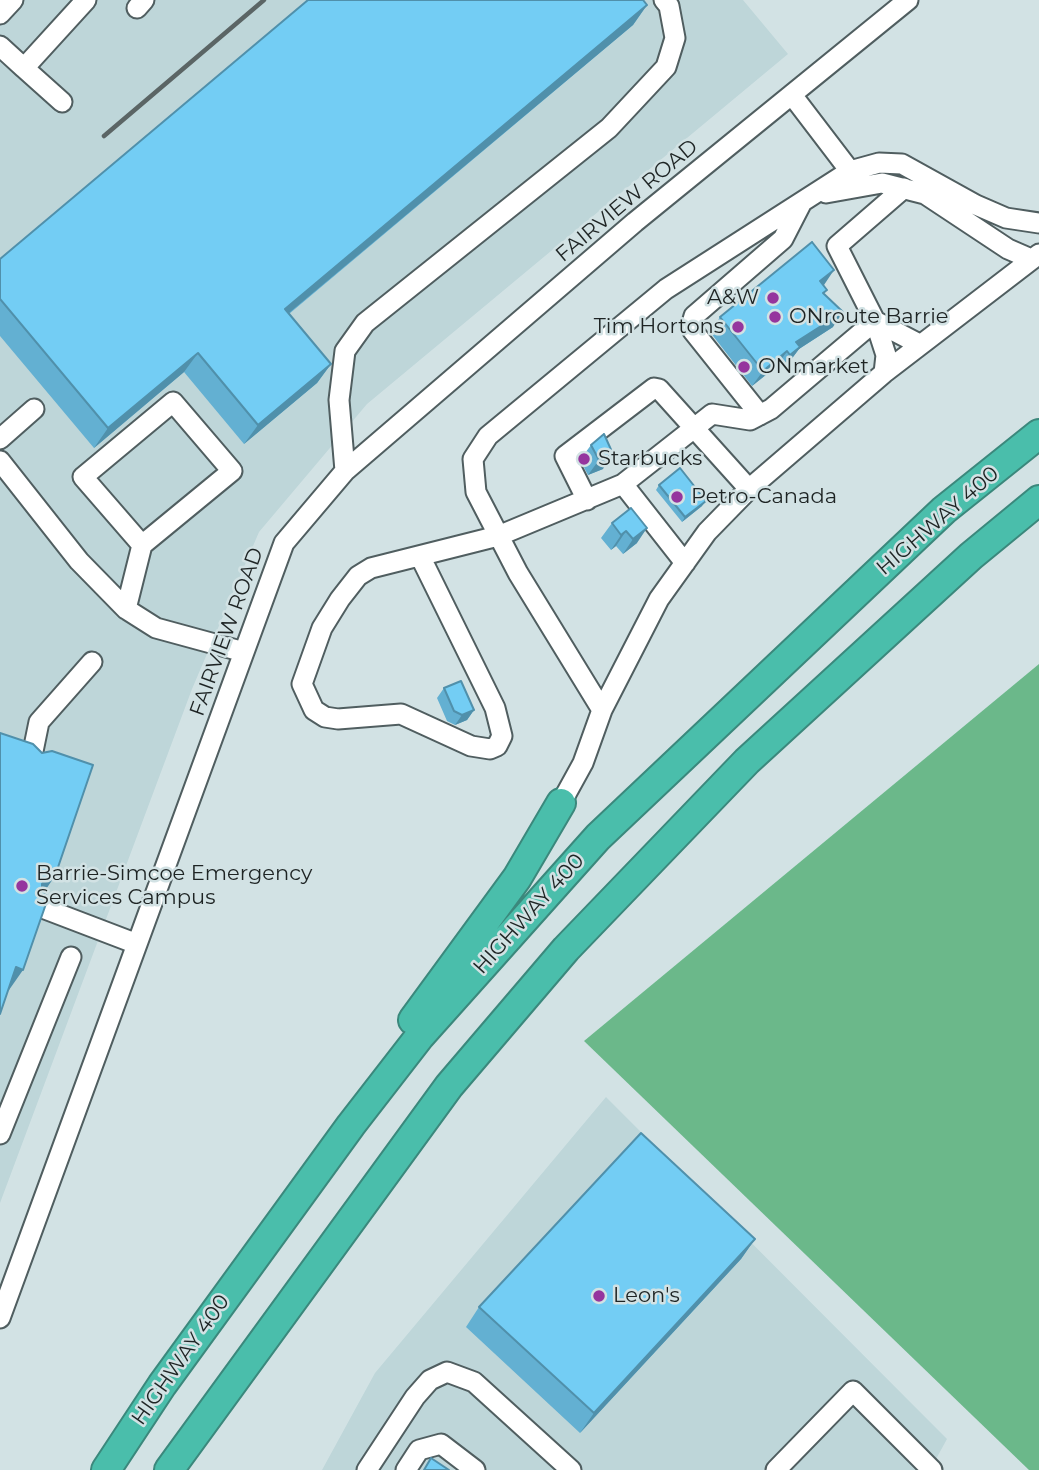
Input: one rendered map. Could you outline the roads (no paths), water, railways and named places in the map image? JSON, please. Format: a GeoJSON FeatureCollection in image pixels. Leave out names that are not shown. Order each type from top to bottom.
{"type":"FeatureCollection","features":[{"type":"Feature","properties":{"kind":"highway","name":"HIGHWAY 400"},"geometry":{"type":"LineString","coordinates":[[106,1470],[162,1385],[351,1125],[420,1036],[597,837],[944,510],[1039,434]]}},
{"type":"Feature","properties":{"kind":"highway"},"geometry":{"type":"LineString","coordinates":[[169,1470],[449,1086],[566,949],[747,761],[971,556],[1039,500]]}},
{"type":"Feature","properties":{"kind":"highway"},"geometry":{"type":"LineString","coordinates":[[351,1125],[391,1049],[517,878],[561,803]]}},
{"type":"Feature","properties":{"kind":"street"},"geometry":{"type":"LineString","coordinates":[[0,14],[13,0]]}},
{"type":"Feature","properties":{"kind":"street"},"geometry":{"type":"LineString","coordinates":[[24,68],[86,0]]}},
{"type":"Feature","properties":{"kind":"street"},"geometry":{"type":"LineString","coordinates":[[345,471],[339,400],[345,351],[365,323],[609,128],[666,67],[675,38],[669,6],[664,0]]}},
{"type":"Feature","properties":{"kind":"street","name":"FAIRVIEW ROAD"},"geometry":{"type":"LineString","coordinates":[[0,1318],[284,543],[345,471],[635,222],[908,0]]}},
{"type":"Feature","properties":{"kind":"street"},"geometry":{"type":"LineString","coordinates":[[0,46],[62,102]]}},
{"type":"Feature","properties":{"kind":"street"},"geometry":{"type":"LineString","coordinates":[[792,95],[850,171]]}},
{"type":"Feature","properties":{"kind":"street"},"geometry":{"type":"LineString","coordinates":[[603,710],[498,536],[476,492],[472,474],[474,459],[488,436],[666,289],[850,171],[879,163],[902,164],[1006,218],[1039,223]]}},
{"type":"Feature","properties":{"kind":"street"},"geometry":{"type":"LineString","coordinates":[[760,415],[693,331],[692,323],[694,316],[783,239],[807,200],[870,183],[904,188],[925,194],[1008,249],[1035,257]]}},
{"type":"Feature","properties":{"kind":"street"},"geometry":{"type":"LineString","coordinates":[[884,373],[886,355],[875,321],[837,246],[904,188]]}},
{"type":"Feature","properties":{"kind":"street"},"geometry":{"type":"LineString","coordinates":[[561,803],[583,764],[603,710],[659,599],[707,532],[749,489],[884,373],[1035,257]]}},
{"type":"Feature","properties":{"kind":"street"},"geometry":{"type":"LineString","coordinates":[[875,321],[919,344]]}},
{"type":"Feature","properties":{"kind":"street"},"geometry":{"type":"LineString","coordinates":[[421,556],[495,708],[502,736],[497,746],[490,749],[471,746],[401,714],[326,717],[314,710],[306,698],[302,684],[321,628],[358,576],[377,566],[498,536],[623,484],[712,414],[750,420],[760,415],[783,400],[875,321]]}},
{"type":"Feature","properties":{"kind":"street"},"geometry":{"type":"LineString","coordinates":[[587,500],[565,456],[648,390],[659,389],[749,489]]}},
{"type":"Feature","properties":{"kind":"street"},"geometry":{"type":"LineString","coordinates":[[127,609],[142,545],[232,471],[173,402],[83,477],[142,545]]}},
{"type":"Feature","properties":{"kind":"street"},"geometry":{"type":"LineString","coordinates":[[0,439],[34,409]]}},
{"type":"Feature","properties":{"kind":"street"},"geometry":{"type":"LineString","coordinates":[[0,461],[79,561],[127,609],[156,628],[244,652]]}},
{"type":"Feature","properties":{"kind":"street"},"geometry":{"type":"LineString","coordinates":[[623,484],[685,563]]}},
{"type":"Feature","properties":{"kind":"street"},"geometry":{"type":"LineString","coordinates":[[31,761],[39,722],[92,662]]}},
{"type":"Feature","properties":{"kind":"street"},"geometry":{"type":"LineString","coordinates":[[40,907],[137,944]]}},
{"type":"Feature","properties":{"kind":"street"},"geometry":{"type":"LineString","coordinates":[[0,1134],[71,957]]}},
{"type":"Feature","properties":{"kind":"street"},"geometry":{"type":"LineString","coordinates":[[367,1470],[415,1397],[430,1380],[447,1372],[474,1381],[571,1470]]}},
{"type":"Feature","properties":{"kind":"street"},"geometry":{"type":"LineString","coordinates":[[776,1470],[853,1391],[932,1470]]}},
{"type":"Feature","properties":{"kind":"street"},"geometry":{"type":"LineString","coordinates":[[406,1470],[419,1450],[441,1444],[475,1470]]}},
{"type":"Feature","properties":{"kind":"railway"},"geometry":{"type":"LineString","coordinates":[[104,136],[264,0]]}},
{"type":"Feature","properties":{"kind":"place","name":"A&W"},"geometry":{"type":"Point","coordinates":[773,298]}},
{"type":"Feature","properties":{"kind":"place","name":"ONroute Barrie"},"geometry":{"type":"Point","coordinates":[775,317]}},
{"type":"Feature","properties":{"kind":"place","name":"Tim Hortons"},"geometry":{"type":"Point","coordinates":[738,327]}},
{"type":"Feature","properties":{"kind":"place","name":"ONmarket"},"geometry":{"type":"Point","coordinates":[744,367]}},
{"type":"Feature","properties":{"kind":"place","name":"Starbucks"},"geometry":{"type":"Point","coordinates":[584,459]}},
{"type":"Feature","properties":{"kind":"place","name":"Petro-Canada"},"geometry":{"type":"Point","coordinates":[677,497]}},
{"type":"Feature","properties":{"kind":"place","name":"Barrie-Simcoe Emergency Services Campus"},"geometry":{"type":"Point","coordinates":[22,886]}},
{"type":"Feature","properties":{"kind":"place","name":"Leon's"},"geometry":{"type":"Point","coordinates":[599,1296]}}]}
